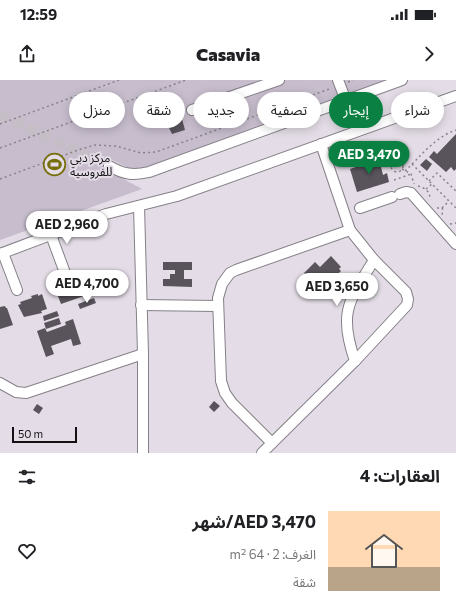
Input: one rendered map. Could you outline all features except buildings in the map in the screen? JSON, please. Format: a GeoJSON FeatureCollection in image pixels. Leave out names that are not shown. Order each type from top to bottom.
{"type":"FeatureCollection","features":[{"type":"Feature","properties":{"kind":"street"},"geometry":{"type":"LineString","coordinates":[[192,110],[279,80]]}},
{"type":"Feature","properties":{"kind":"street"},"geometry":{"type":"LineString","coordinates":[[370,92],[402,80]]}},
{"type":"Feature","properties":{"kind":"street"},"geometry":{"type":"LineString","coordinates":[[339,82],[343,92]]}},
{"type":"Feature","properties":{"kind":"street"},"geometry":{"type":"LineString","coordinates":[[17,290],[1,254],[106,214],[177,196],[456,96]]}},
{"type":"Feature","properties":{"kind":"street"},"geometry":{"type":"LineString","coordinates":[[109,166],[120,172],[139,175],[329,107]]}},
{"type":"Feature","properties":{"kind":"street"},"geometry":{"type":"LineString","coordinates":[[262,453],[355,361],[407,305],[408,299],[406,292],[374,260],[350,230],[321,144]]}},
{"type":"Feature","properties":{"kind":"street"},"geometry":{"type":"LineString","coordinates":[[360,208],[396,195],[408,192],[411,193],[456,244]]}},
{"type":"Feature","properties":{"kind":"street"},"geometry":{"type":"LineString","coordinates":[[139,206],[142,305],[143,453]]}},
{"type":"Feature","properties":{"kind":"street"},"geometry":{"type":"LineString","coordinates":[[272,443],[232,403],[222,387],[220,375],[217,306],[219,291],[230,273],[236,270],[350,230]]}},
{"type":"Feature","properties":{"kind":"street"},"geometry":{"type":"LineString","coordinates":[[51,235],[68,280]]}},
{"type":"Feature","properties":{"kind":"street"},"geometry":{"type":"LineString","coordinates":[[355,361],[348,338],[346,319],[354,292],[374,260]]}},
{"type":"Feature","properties":{"kind":"street"},"geometry":{"type":"LineString","coordinates":[[142,305],[217,306]]}},
{"type":"Feature","properties":{"kind":"street"},"geometry":{"type":"LineString","coordinates":[[0,383],[16,392],[26,393],[142,354]]}},
{"type":"Feature","properties":{"kind":"path"},"geometry":{"type":"LineString","coordinates":[[0,124],[119,80]]}},
{"type":"Feature","properties":{"kind":"path"},"geometry":{"type":"LineString","coordinates":[[0,148],[186,80]]}},
{"type":"Feature","properties":{"kind":"path"},"geometry":{"type":"LineString","coordinates":[[0,179],[95,145],[109,145],[147,154],[156,152],[339,82],[354,80]]}},
{"type":"Feature","properties":{"kind":"path"},"geometry":{"type":"LineString","coordinates":[[405,171],[438,139],[447,133],[456,130]]}},
{"type":"Feature","properties":{"kind":"path"},"geometry":{"type":"LineString","coordinates":[[402,169],[395,172],[391,168],[392,163],[394,161],[398,161],[402,164],[402,169],[411,174]]}},
{"type":"Feature","properties":{"kind":"path"},"geometry":{"type":"LineString","coordinates":[[412,164],[456,207]]}},
{"type":"Feature","properties":{"kind":"path"},"geometry":{"type":"LineString","coordinates":[[429,181],[437,173],[456,191]]}},
{"type":"Feature","properties":{"kind":"path"},"geometry":{"type":"LineString","coordinates":[[394,180],[411,174]]}},
{"type":"Feature","properties":{"kind":"path"},"geometry":{"type":"LineString","coordinates":[[411,174],[413,183],[426,189],[429,194],[430,202]]}},
{"type":"Feature","properties":{"kind":"path"},"geometry":{"type":"LineString","coordinates":[[426,189],[432,184]]}},
{"type":"Feature","properties":{"kind":"path"},"geometry":{"type":"LineString","coordinates":[[442,208],[449,201]]}},
{"type":"Feature","properties":{"kind":"shaded area","name":"مركز دبي للفروسية"},"geometry":{"type":"Polygon","coordinates":[[[0,80],[386,80],[353,92],[329,92],[329,101],[321,104],[321,92],[257,92],[257,127],[135,171],[112,160],[107,170],[142,189],[0,240],[0,80]]]}},
{"type":"Feature","properties":{"kind":"tunnel"},"geometry":{"type":"LineString","coordinates":[[0,115],[109,166]]}},
{"type":"Feature","properties":{"kind":"place","name":"مركز دبي للفروسية"},"geometry":{"type":"Point","coordinates":[55,165]}}]}
